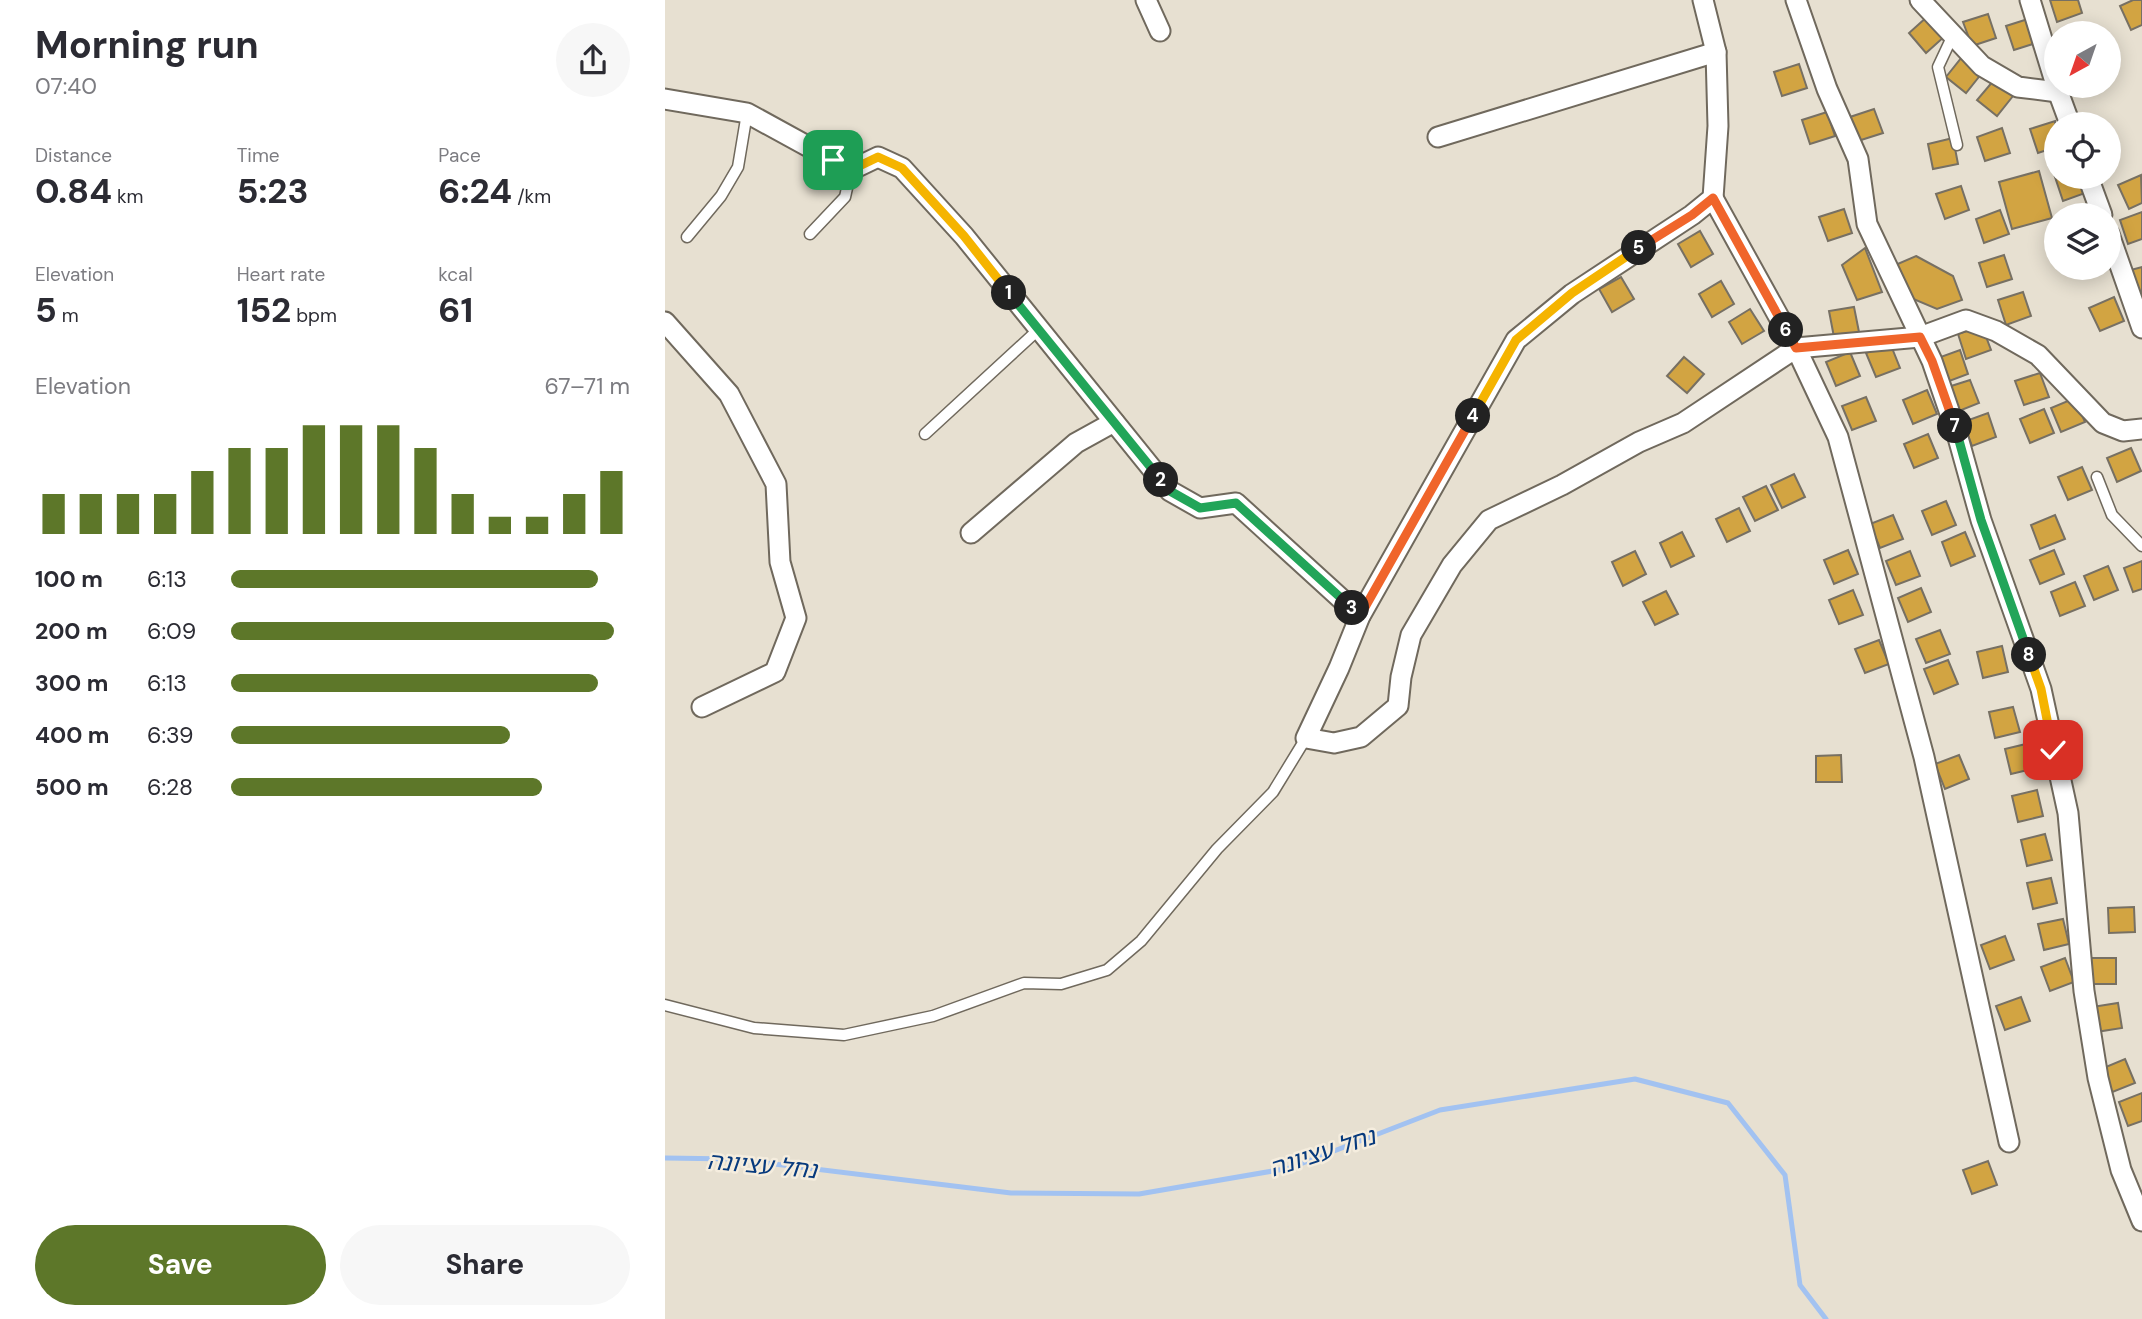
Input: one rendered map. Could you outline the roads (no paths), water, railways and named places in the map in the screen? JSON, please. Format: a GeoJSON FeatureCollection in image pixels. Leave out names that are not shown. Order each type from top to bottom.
{"type":"FeatureCollection","features":[{"type":"Feature","properties":{"kind":"street"},"geometry":{"type":"LineString","coordinates":[[1146,0],[1160,31]]}},
{"type":"Feature","properties":{"kind":"street"},"geometry":{"type":"LineString","coordinates":[[1703,0],[1716,52],[1718,126],[1713,198],[1796,348],[1838,437],[1924,757],[2009,1142]]}},
{"type":"Feature","properties":{"kind":"street"},"geometry":{"type":"LineString","coordinates":[[1796,0],[1827,89],[1858,159],[1867,225],[1932,361],[1957,434],[1981,520],[2041,689],[2068,813],[2084,991],[2098,1078],[2121,1170],[2142,1221]]}},
{"type":"Feature","properties":{"kind":"street"},"geometry":{"type":"LineString","coordinates":[[1920,0],[1982,66],[2018,87],[2044,88]]}},
{"type":"Feature","properties":{"kind":"street"},"geometry":{"type":"LineString","coordinates":[[2030,0],[2044,46]]}},
{"type":"Feature","properties":{"kind":"street"},"geometry":{"type":"LineString","coordinates":[[1437,137],[1716,52]]}},
{"type":"Feature","properties":{"kind":"street"},"geometry":{"type":"LineString","coordinates":[[665,99],[747,113],[851,170],[878,157],[902,168],[964,236],[1170,491],[1200,508],[1236,503],[1360,616]]}},
{"type":"Feature","properties":{"kind":"street"},"geometry":{"type":"LineString","coordinates":[[1713,198],[1692,215],[1572,293],[1516,340],[1360,616],[1306,738],[1333,743],[1361,737],[1398,706],[1401,677],[1411,635],[1452,565],[1489,520],[1562,485],[1639,442],[1683,423],[1796,348],[1920,337],[1966,320],[1996,331],[2038,355],[2103,423],[2123,431],[2142,429]]}},
{"type":"Feature","properties":{"kind":"street"},"geometry":{"type":"LineString","coordinates":[[2121,268],[2142,328]]}},
{"type":"Feature","properties":{"kind":"street"},"geometry":{"type":"LineString","coordinates":[[665,322],[729,394],[776,484],[780,562],[796,618],[775,672],[702,707]]}},
{"type":"Feature","properties":{"kind":"street"},"geometry":{"type":"LineString","coordinates":[[971,533],[1076,443],[1114,422]]}},
{"type":"Feature","properties":{"kind":"lane"},"geometry":{"type":"LineString","coordinates":[[1954,34],[1938,67],[1958,145]]}},
{"type":"Feature","properties":{"kind":"lane"},"geometry":{"type":"LineString","coordinates":[[687,237],[721,195],[738,167],[747,113]]}},
{"type":"Feature","properties":{"kind":"lane"},"geometry":{"type":"LineString","coordinates":[[810,234],[845,197],[851,170]]}},
{"type":"Feature","properties":{"kind":"lane"},"geometry":{"type":"LineString","coordinates":[[925,433],[1038,330]]}},
{"type":"Feature","properties":{"kind":"lane"},"geometry":{"type":"LineString","coordinates":[[2097,477],[2112,515],[2142,546]]}},
{"type":"Feature","properties":{"kind":"lane"},"geometry":{"type":"LineString","coordinates":[[665,1005],[754,1028],[844,1035],[933,1016],[1024,983],[1061,984],[1107,970],[1141,941],[1217,849],[1273,792],[1306,738]]}},
{"type":"Feature","properties":{"kind":"waterway","name":"נחל עציונה"},"geometry":{"type":"LineString","coordinates":[[665,1158],[733,1159],[1011,1193],[1139,1194],[1290,1168],[1440,1110],[1635,1079],[1728,1103],[1785,1175],[1800,1285],[1826,1319]]}}]}
